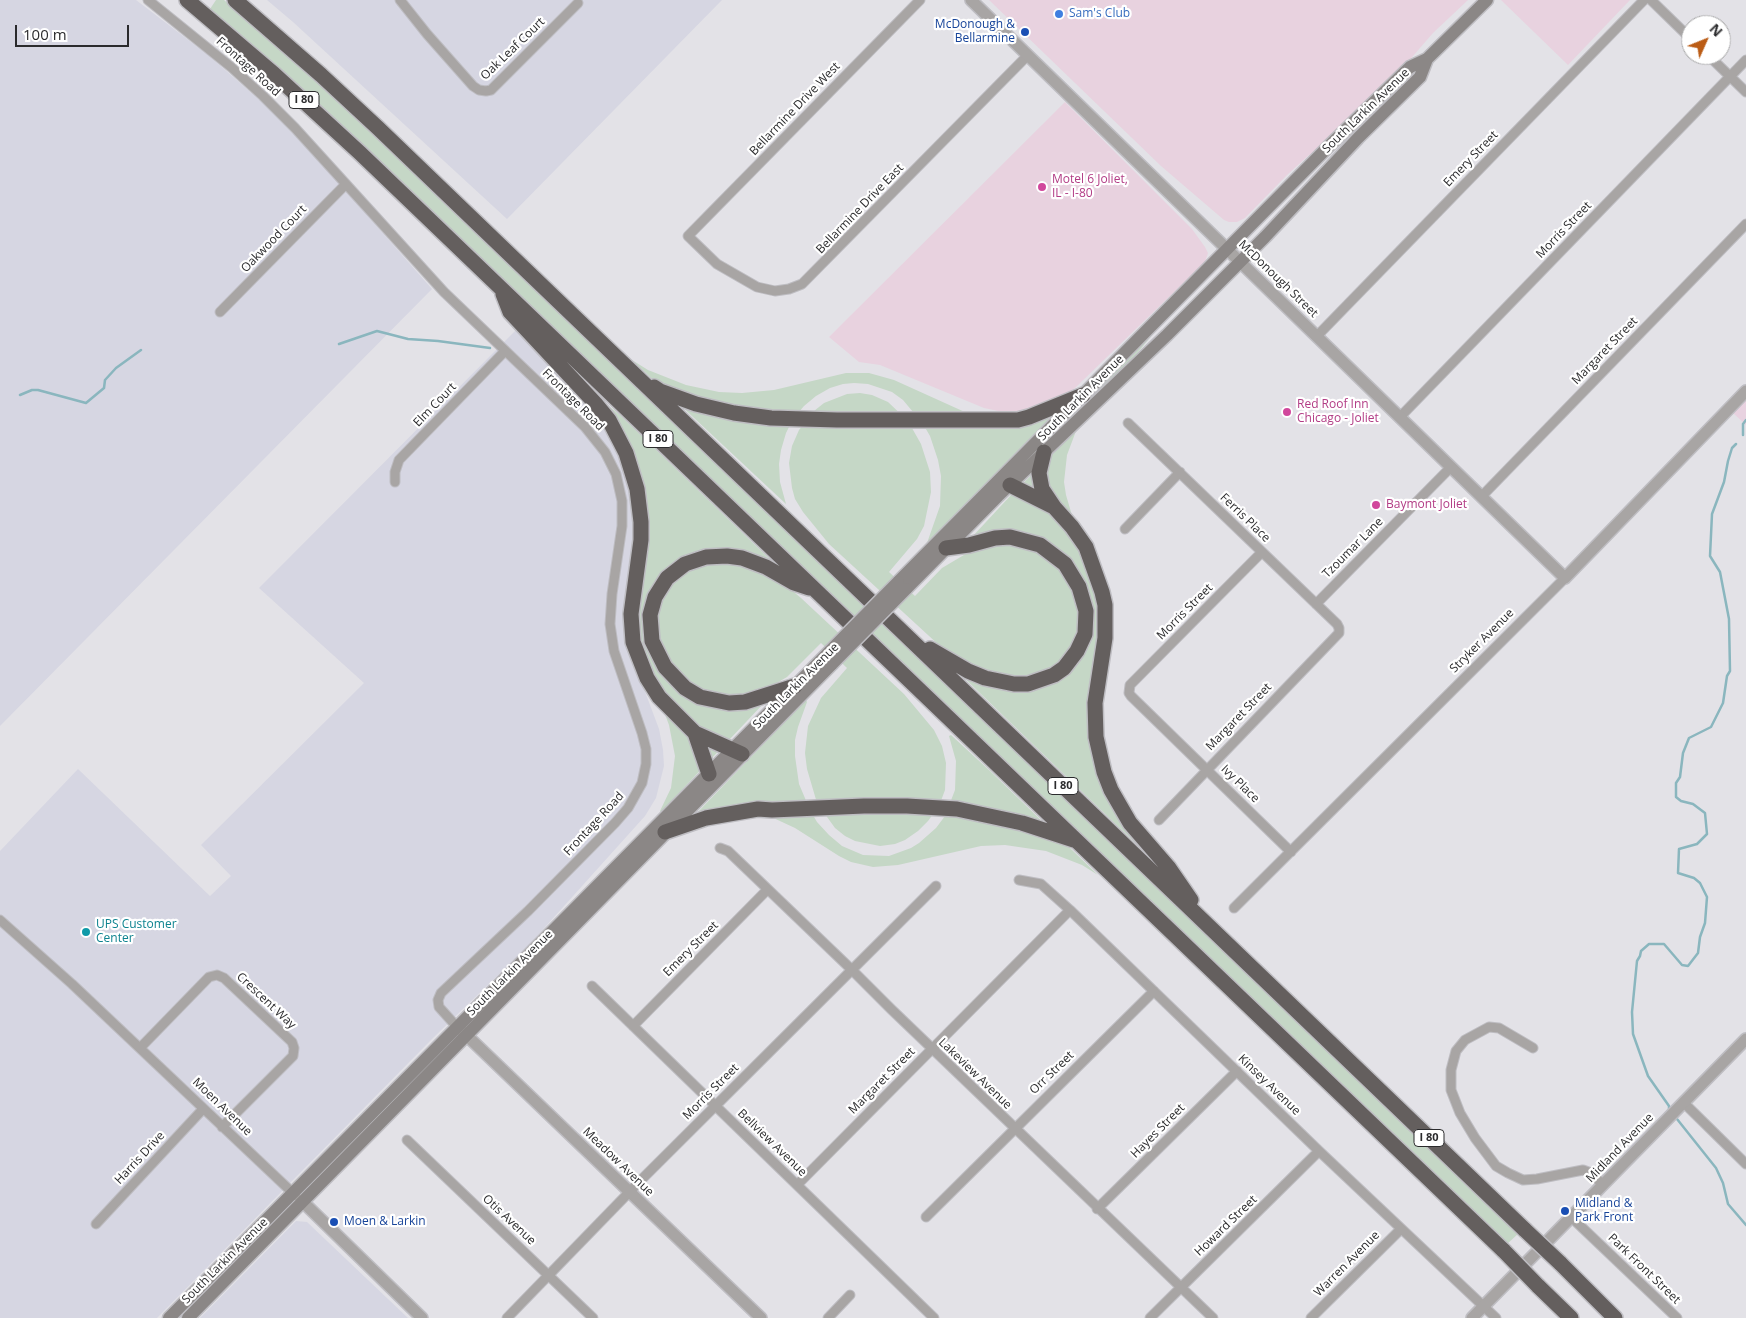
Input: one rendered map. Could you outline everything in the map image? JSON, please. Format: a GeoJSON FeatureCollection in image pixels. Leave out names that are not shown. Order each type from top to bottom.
{"type":"FeatureCollection","features":[{"type":"Feature","properties":{"kind":"highway","name":"I 80"},"geometry":{"type":"LineString","coordinates":[[187,0],[237,41],[320,115],[1571,1318]]}},
{"type":"Feature","properties":{"kind":"highway","name":"I 80"},"geometry":{"type":"LineString","coordinates":[[235,0],[378,128],[1615,1318]]}},
{"type":"Feature","properties":{"kind":"highway"},"geometry":{"type":"LineString","coordinates":[[501,288],[510,312],[595,403],[613,427],[626,453],[637,489],[641,522],[641,540],[630,614],[633,642],[647,678],[659,697],[695,733],[737,752]]}},
{"type":"Feature","properties":{"kind":"highway"},"geometry":{"type":"LineString","coordinates":[[634,374],[660,391],[696,404],[754,416],[814,420],[1018,420],[1083,395]]}},
{"type":"Feature","properties":{"kind":"highway"},"geometry":{"type":"LineString","coordinates":[[1044,452],[1040,473],[1042,489],[1086,547],[1105,605],[1106,638],[1097,687],[1095,712],[1096,737],[1104,772],[1111,790],[1130,823],[1169,868],[1212,930]]}},
{"type":"Feature","properties":{"kind":"highway"},"geometry":{"type":"LineString","coordinates":[[1010,485],[1054,507]]}},
{"type":"Feature","properties":{"kind":"highway"},"geometry":{"type":"LineString","coordinates":[[914,642],[936,652],[968,671],[997,682],[1014,684],[1028,684],[1054,675],[1070,661],[1082,643],[1086,622],[1084,599],[1074,576],[1053,553],[1040,545],[1010,537],[995,538],[946,548]]}},
{"type":"Feature","properties":{"kind":"highway"},"geometry":{"type":"LineString","coordinates":[[795,686],[745,702],[729,703],[700,697],[685,688],[665,667],[655,648],[650,628],[652,604],[661,586],[676,570],[696,560],[717,556],[753,561],[794,582],[815,590]]}},
{"type":"Feature","properties":{"kind":"highway"},"geometry":{"type":"LineString","coordinates":[[695,733],[709,774]]}},
{"type":"Feature","properties":{"kind":"highway"},"geometry":{"type":"LineString","coordinates":[[665,832],[713,816],[758,809],[906,806],[957,809],[1022,823],[1075,840]]}},
{"type":"Feature","properties":{"kind":"main road","name":"South Larkin Avenue"},"geometry":{"type":"LineString","coordinates":[[169,1318],[709,774],[737,752],[831,658],[1083,395],[1410,67],[1427,59],[1488,0]]}},
{"type":"Feature","properties":{"kind":"main road","name":"South Larkin Avenue"},"geometry":{"type":"LineString","coordinates":[[902,586],[946,548],[1167,335],[1358,138],[1420,77],[1427,59]]}},
{"type":"Feature","properties":{"kind":"main road","name":"South Larkin Avenue"},"geometry":{"type":"LineString","coordinates":[[188,1318],[467,1036],[665,832],[795,686],[831,658]]}},
{"type":"Feature","properties":{"kind":"street","name":"Frontage Road"},"geometry":{"type":"LineString","coordinates":[[148,0],[224,61],[295,128],[421,268],[585,427],[605,452],[616,474],[622,501],[622,514],[612,594],[610,630],[614,650],[646,749],[646,764],[642,783],[628,808],[534,904],[441,993],[438,1000],[439,1007],[457,1026]]}},
{"type":"Feature","properties":{"kind":"street","name":"Oak Leaf Court"},"geometry":{"type":"LineString","coordinates":[[400,0],[426,34],[473,86],[479,90],[486,91],[491,90],[578,3]]}},
{"type":"Feature","properties":{"kind":"street","name":"Bellarmine Drive West"},"geometry":{"type":"LineString","coordinates":[[688,236],[920,0]]}},
{"type":"Feature","properties":{"kind":"street","name":"McDonough Street"},"geometry":{"type":"LineString","coordinates":[[971,0],[1564,578]]}},
{"type":"Feature","properties":{"kind":"street","name":"Emery Street"},"geometry":{"type":"LineString","coordinates":[[1317,336],[1644,0]]}},
{"type":"Feature","properties":{"kind":"street"},"geometry":{"type":"LineString","coordinates":[[1651,0],[1681,29]]}},
{"type":"Feature","properties":{"kind":"street","name":"Bellarmine Drive East"},"geometry":{"type":"LineString","coordinates":[[688,236],[717,264],[757,287],[775,291],[789,289],[802,284],[1028,55]]}},
{"type":"Feature","properties":{"kind":"street","name":"Morris Street"},"geometry":{"type":"LineString","coordinates":[[1400,417],[1746,60]]}},
{"type":"Feature","properties":{"kind":"street"},"geometry":{"type":"LineString","coordinates":[[1718,65],[1746,92]]}},
{"type":"Feature","properties":{"kind":"street","name":"Oakwood Court"},"geometry":{"type":"LineString","coordinates":[[220,312],[346,184]]}},
{"type":"Feature","properties":{"kind":"street","name":"Margaret Street"},"geometry":{"type":"LineString","coordinates":[[1481,497],[1746,224]]}},
{"type":"Feature","properties":{"kind":"street","name":"Elm Court"},"geometry":{"type":"LineString","coordinates":[[394,482],[399,460],[505,351]]}},
{"type":"Feature","properties":{"kind":"street","name":"Stryker Avenue"},"geometry":{"type":"LineString","coordinates":[[1234,908],[1564,578],[1746,391]]}},
{"type":"Feature","properties":{"kind":"street","name":"Ferris Place"},"geometry":{"type":"LineString","coordinates":[[1128,422],[1337,624],[1339,633]]}},
{"type":"Feature","properties":{"kind":"street","name":"Tzoumar Lane"},"geometry":{"type":"LineString","coordinates":[[1316,604],[1451,467]]}},
{"type":"Feature","properties":{"kind":"street"},"geometry":{"type":"LineString","coordinates":[[1125,529],[1180,472]]}},
{"type":"Feature","properties":{"kind":"street","name":"Morris Street"},"geometry":{"type":"LineString","coordinates":[[1130,692],[1130,685],[1262,552]]}},
{"type":"Feature","properties":{"kind":"street","name":"Margaret Street"},"geometry":{"type":"LineString","coordinates":[[1159,820],[1206,769],[1339,633]]}},
{"type":"Feature","properties":{"kind":"street","name":"Ivy Place"},"geometry":{"type":"LineString","coordinates":[[1130,692],[1131,696],[1291,852]]}},
{"type":"Feature","properties":{"kind":"street","name":"Lakeview Avenue"},"geometry":{"type":"LineString","coordinates":[[720,848],[728,851],[852,969],[931,1049],[1213,1318]]}},
{"type":"Feature","properties":{"kind":"street","name":"Kinsey Avenue"},"geometry":{"type":"LineString","coordinates":[[1020,880],[1041,884],[1070,910],[1319,1151],[1496,1318]]}},
{"type":"Feature","properties":{"kind":"street","name":"Morris Street"},"geometry":{"type":"LineString","coordinates":[[507,1318],[629,1192],[936,886]]}},
{"type":"Feature","properties":{"kind":"street","name":"Emery Street"},"geometry":{"type":"LineString","coordinates":[[633,1026],[767,890]]}},
{"type":"Feature","properties":{"kind":"street","name":"Margaret Street"},"geometry":{"type":"LineString","coordinates":[[797,1185],[1070,910]]}},
{"type":"Feature","properties":{"kind":"street","name":"Moen Avenue"},"geometry":{"type":"LineString","coordinates":[[0,920],[140,1048],[422,1318]]}},
{"type":"Feature","properties":{"kind":"street","name":"Crescent Way"},"geometry":{"type":"LineString","coordinates":[[140,1048],[209,977],[218,975],[224,978],[285,1035],[292,1042],[294,1048],[293,1056],[222,1127]]}},
{"type":"Feature","properties":{"kind":"street","name":"Bellview Avenue"},"geometry":{"type":"LineString","coordinates":[[592,986],[934,1318]]}},
{"type":"Feature","properties":{"kind":"street","name":"Orr Street"},"geometry":{"type":"LineString","coordinates":[[926,1217],[1154,990]]}},
{"type":"Feature","properties":{"kind":"street","name":"Meadow Avenue"},"geometry":{"type":"LineString","coordinates":[[457,1026],[761,1318]]}},
{"type":"Feature","properties":{"kind":"street"},"geometry":{"type":"LineString","coordinates":[[1533,1048],[1499,1028],[1489,1027],[1465,1040],[1456,1051],[1451,1070],[1451,1090],[1460,1113],[1475,1138],[1496,1166],[1508,1173],[1523,1180],[1583,1170],[1591,1173],[1603,1185]]}},
{"type":"Feature","properties":{"kind":"street","name":"Midland Avenue"},"geometry":{"type":"LineString","coordinates":[[1472,1318],[1746,1039]]}},
{"type":"Feature","properties":{"kind":"street","name":"Hayes Street"},"geometry":{"type":"LineString","coordinates":[[1097,1209],[1237,1071]]}},
{"type":"Feature","properties":{"kind":"street"},"geometry":{"type":"LineString","coordinates":[[1684,1103],[1746,1164]]}},
{"type":"Feature","properties":{"kind":"street","name":"Harris Drive"},"geometry":{"type":"LineString","coordinates":[[96,1224],[203,1108]]}},
{"type":"Feature","properties":{"kind":"street","name":"Otis Avenue"},"geometry":{"type":"LineString","coordinates":[[407,1140],[593,1318]]}},
{"type":"Feature","properties":{"kind":"street","name":"Howard Street"},"geometry":{"type":"LineString","coordinates":[[1150,1318],[1319,1151]]}},
{"type":"Feature","properties":{"kind":"street","name":"Park Front Street"},"geometry":{"type":"LineString","coordinates":[[1571,1217],[1677,1318]]}},
{"type":"Feature","properties":{"kind":"street","name":"Warren Avenue"},"geometry":{"type":"LineString","coordinates":[[1311,1318],[1401,1228]]}},
{"type":"Feature","properties":{"kind":"street"},"geometry":{"type":"LineString","coordinates":[[828,1318],[850,1295]]}},
{"type":"Feature","properties":{"kind":"shaded area"},"geometry":{"type":"Polygon","coordinates":[[[0,0],[136,0],[208,55],[263,103],[316,157],[432,289],[0,726],[0,0]]]}},
{"type":"Feature","properties":{"kind":"shaded area"},"geometry":{"type":"Polygon","coordinates":[[[267,0],[722,0],[507,219],[267,0]]]}},
{"type":"Feature","properties":{"kind":"shaded area"},"geometry":{"type":"Polygon","coordinates":[[[989,0],[1468,0],[1433,33],[1400,71],[1326,143],[1309,155],[1287,175],[1245,218],[1237,222],[1229,222],[1224,220],[1161,166],[989,0]]]}},
{"type":"Feature","properties":{"kind":"shaded area"},"geometry":{"type":"Polygon","coordinates":[[[1501,0],[1630,0],[1568,65],[1501,0]]]}},
{"type":"Feature","properties":{"kind":"shaded area"},"geometry":{"type":"Polygon","coordinates":[[[1065,102],[1192,229],[1208,253],[1205,262],[1075,388],[1060,399],[1020,413],[984,408],[880,365],[859,362],[829,337],[1065,102]]]}},
{"type":"Feature","properties":{"kind":"shaded area"},"geometry":{"type":"Polygon","coordinates":[[[518,328],[609,432],[621,456],[629,479],[634,532],[624,622],[626,641],[659,729],[663,750],[664,766],[656,798],[645,816],[529,945],[433,1038],[157,1318],[0,1318],[0,851],[78,769],[210,896],[231,876],[201,845],[364,683],[259,588],[518,328]]]}},
{"type":"Feature","properties":{"kind":"shaded area"},"geometry":{"type":"Polygon","coordinates":[[[1746,399],[1746,425],[1733,413],[1746,399]]]}},
{"type":"Feature","properties":{"kind":"shaded area"},"geometry":{"type":"Polygon","coordinates":[[[296,1221],[307,1222],[408,1318],[200,1318],[296,1221]]]}},
{"type":"Feature","properties":{"kind":"green space"},"geometry":{"type":"Polygon","coordinates":[[[216,0],[224,0],[339,100],[497,251],[500,256],[515,267],[1288,1012],[1298,1024],[1307,1028],[1519,1233],[1506,1245],[1210,960],[1201,949],[1196,947],[411,192],[405,184],[396,179],[212,13],[210,9],[216,0]]]}},
{"type":"Feature","properties":{"kind":"green space"},"geometry":{"type":"Polygon","coordinates":[[[1152,333],[1121,373],[1031,458],[1029,457],[1152,333]]]}},
{"type":"Feature","properties":{"kind":"green space"},"geometry":{"type":"Polygon","coordinates":[[[632,360],[648,370],[686,385],[719,392],[742,393],[774,390],[846,373],[869,373],[894,380],[967,413],[1046,417],[1049,419],[927,543],[940,506],[941,476],[938,460],[930,436],[923,424],[903,400],[892,392],[868,384],[843,384],[830,388],[804,406],[793,419],[781,450],[779,464],[780,482],[786,504],[632,360]]]}},
{"type":"Feature","properties":{"kind":"green space"},"geometry":{"type":"Polygon","coordinates":[[[860,393],[872,395],[888,402],[908,421],[921,444],[930,472],[931,492],[924,526],[917,539],[889,572],[915,596],[942,568],[974,549],[994,544],[1013,544],[1040,553],[1063,572],[1070,582],[1079,606],[1079,628],[1070,652],[1055,667],[1022,679],[991,675],[941,647],[829,544],[803,512],[795,499],[789,463],[792,446],[799,430],[814,411],[824,403],[847,394],[860,393]]]}},
{"type":"Feature","properties":{"kind":"green space"},"geometry":{"type":"Polygon","coordinates":[[[599,398],[620,415],[781,570],[758,559],[683,560],[646,615],[676,687],[764,703],[661,812],[671,788],[675,756],[669,725],[635,629],[645,522],[599,398]]]}},
{"type":"Feature","properties":{"kind":"green space"},"geometry":{"type":"Polygon","coordinates":[[[1076,431],[1067,455],[1064,482],[1071,512],[1100,599],[1094,754],[1158,865],[956,670],[1034,687],[1089,633],[1060,554],[972,537],[1012,494],[1076,431]]]}},
{"type":"Feature","properties":{"kind":"green space"},"geometry":{"type":"Polygon","coordinates":[[[727,562],[761,571],[782,582],[904,694],[934,730],[942,746],[946,763],[945,790],[939,806],[928,821],[905,840],[895,844],[880,846],[855,841],[835,828],[817,803],[807,769],[805,753],[808,726],[821,698],[847,668],[821,643],[787,677],[770,687],[753,693],[739,695],[713,693],[696,687],[673,666],[665,653],[658,631],[657,618],[664,593],[672,583],[694,567],[708,563],[727,562]]]}},
{"type":"Feature","properties":{"kind":"green space"},"geometry":{"type":"Polygon","coordinates":[[[806,700],[795,740],[799,784],[817,822],[842,846],[863,855],[889,856],[911,848],[936,828],[945,816],[955,790],[956,761],[949,736],[951,735],[1098,875],[1082,865],[1046,851],[1005,845],[981,846],[898,865],[873,867],[851,862],[795,828],[767,815],[694,816],[806,700]]]}},
{"type":"Feature","properties":{"kind":"waterway"},"geometry":{"type":"LineString","coordinates":[[339,344],[377,331],[408,339],[490,348]]}},
{"type":"Feature","properties":{"kind":"waterway"},"geometry":{"type":"LineString","coordinates":[[20,395],[32,390],[38,390],[86,403],[104,388],[105,380],[116,368],[141,350]]}},
{"type":"Feature","properties":{"kind":"waterway"},"geometry":{"type":"LineString","coordinates":[[1743,435],[1743,424],[1746,420]]}},
{"type":"Feature","properties":{"kind":"waterway"},"geometry":{"type":"LineString","coordinates":[[1669,1109],[1669,1106],[1648,1076],[1633,1034],[1632,1012],[1637,961],[1641,951],[1649,944],[1664,944],[1682,965],[1688,966],[1698,953],[1700,937],[1705,923],[1707,897],[1700,883],[1694,878],[1678,873],[1679,849],[1697,844],[1707,834],[1705,813],[1693,804],[1681,801],[1676,797],[1676,783],[1680,777],[1683,753],[1689,738],[1711,727],[1723,703],[1727,676],[1730,671],[1729,619],[1720,572],[1710,556],[1712,514],[1724,482],[1732,448],[1736,444]]}},
{"type":"Feature","properties":{"kind":"waterway"},"geometry":{"type":"LineString","coordinates":[[1677,1119],[1716,1168],[1723,1183],[1728,1204],[1746,1225]]}},
{"type":"Feature","properties":{"kind":"place","name":"Sam's Club"},"geometry":{"type":"Point","coordinates":[1059,14]}},
{"type":"Feature","properties":{"kind":"place","name":"McDonough & Bellarmine"},"geometry":{"type":"Point","coordinates":[1025,32]}},
{"type":"Feature","properties":{"kind":"place","name":"Motel 6 Joliet, IL - I-80"},"geometry":{"type":"Point","coordinates":[1042,187]}},
{"type":"Feature","properties":{"kind":"place","name":"Red Roof Inn Chicago - Joliet"},"geometry":{"type":"Point","coordinates":[1287,412]}},
{"type":"Feature","properties":{"kind":"place","name":"Baymont Joliet"},"geometry":{"type":"Point","coordinates":[1376,505]}},
{"type":"Feature","properties":{"kind":"place","name":"UPS Customer Center"},"geometry":{"type":"Point","coordinates":[86,932]}},
{"type":"Feature","properties":{"kind":"place","name":"Midland & Park Front"},"geometry":{"type":"Point","coordinates":[1565,1211]}},
{"type":"Feature","properties":{"kind":"place","name":"Moen & Larkin"},"geometry":{"type":"Point","coordinates":[334,1222]}}]}
